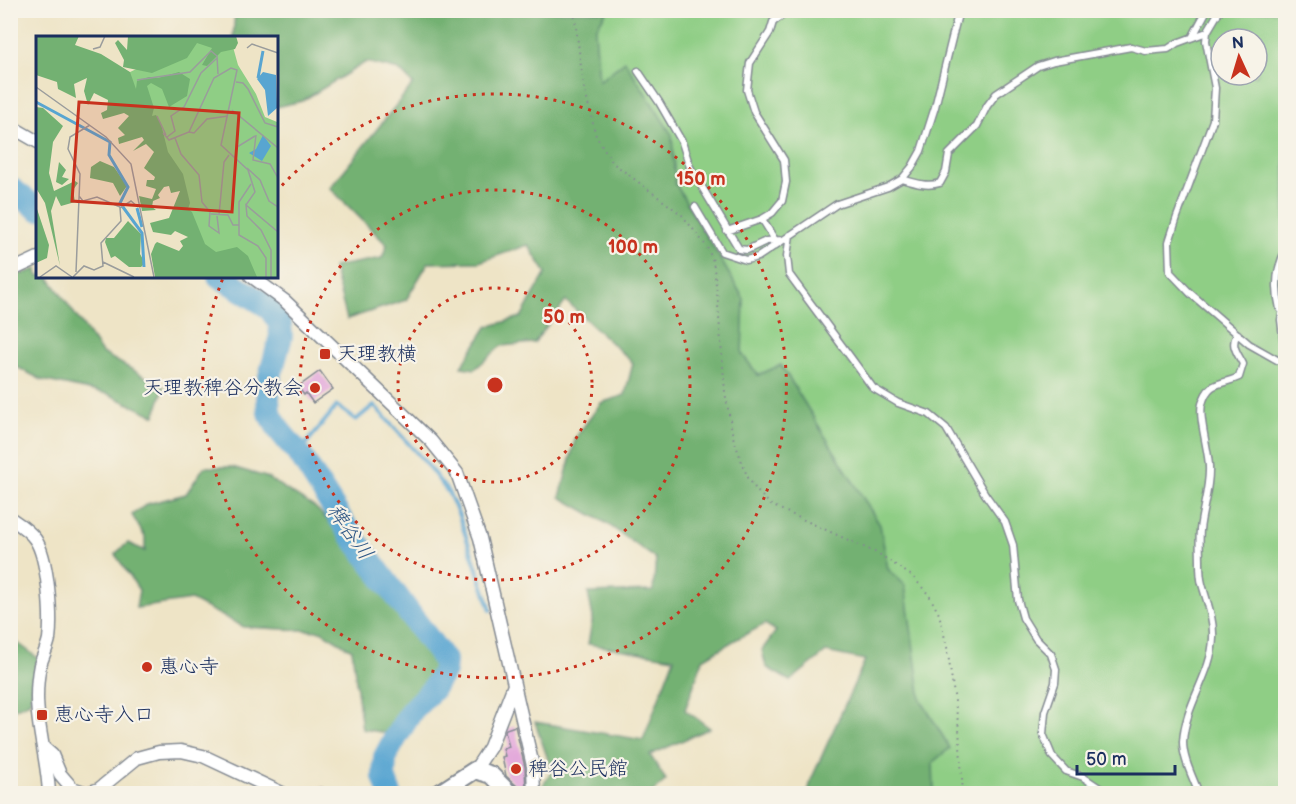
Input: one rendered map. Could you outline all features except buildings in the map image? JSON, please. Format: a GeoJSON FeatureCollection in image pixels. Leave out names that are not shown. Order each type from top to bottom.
{"type":"FeatureCollection","features":[{"type":"Feature","properties":{"kind":"main road"},"geometry":{"type":"LineString","coordinates":[[438,794],[475,770],[491,776],[510,794]]}},
{"type":"Feature","properties":{"kind":"street"},"geometry":{"type":"LineString","coordinates":[[10,126],[36,141]]}},
{"type":"Feature","properties":{"kind":"street"},"geometry":{"type":"LineString","coordinates":[[10,271],[36,259]]}},
{"type":"Feature","properties":{"kind":"street"},"geometry":{"type":"LineString","coordinates":[[254,278],[294,309],[430,441],[457,473],[480,538],[534,766],[534,794]]}},
{"type":"Feature","properties":{"kind":"street"},"geometry":{"type":"LineString","coordinates":[[10,518],[25,527],[35,539],[42,554],[47,584],[49,640],[40,667],[37,696],[38,720],[48,774],[49,794]]}},
{"type":"Feature","properties":{"kind":"street"},"geometry":{"type":"LineString","coordinates":[[475,770],[490,747],[514,685]]}},
{"type":"Feature","properties":{"kind":"street"},"geometry":{"type":"LineString","coordinates":[[43,747],[52,755],[60,774],[72,788],[87,793],[99,789],[137,758],[159,752],[181,751],[203,756],[284,794]]}},
{"type":"Feature","properties":{"kind":"lane"},"geometry":{"type":"LineString","coordinates":[[727,231],[762,219],[772,213],[782,201],[786,182],[784,160],[754,112],[747,90],[750,63],[770,32],[773,22],[794,10]]}},
{"type":"Feature","properties":{"kind":"lane"},"geometry":{"type":"LineString","coordinates":[[696,207],[722,252],[746,260],[758,257],[837,204],[888,187],[902,179],[921,151],[935,107],[959,10]]}},
{"type":"Feature","properties":{"kind":"lane"},"geometry":{"type":"LineString","coordinates":[[1193,37],[1207,10]]}},
{"type":"Feature","properties":{"kind":"lane"},"geometry":{"type":"LineString","coordinates":[[1220,10],[1207,32],[1206,41],[1215,88],[1213,120],[1169,242],[1170,272],[1190,293],[1249,344],[1286,363]]}},
{"type":"Feature","properties":{"kind":"lane"},"geometry":{"type":"LineString","coordinates":[[902,179],[925,185],[940,183],[949,154],[977,126],[996,94],[1038,66],[1131,47],[1146,51],[1159,51],[1207,32]]}},
{"type":"Feature","properties":{"kind":"lane"},"geometry":{"type":"LineString","coordinates":[[638,71],[659,102],[681,142],[690,167],[739,249],[747,250],[766,241],[784,240]]}},
{"type":"Feature","properties":{"kind":"lane"},"geometry":{"type":"LineString","coordinates":[[762,219],[775,240]]}},
{"type":"Feature","properties":{"kind":"lane"},"geometry":{"type":"LineString","coordinates":[[790,235],[787,256],[789,274],[854,363],[873,388],[898,403],[929,414],[946,428],[985,495],[1005,522],[1013,545],[1018,600],[1023,618],[1036,639],[1051,654],[1056,669],[1045,712],[1043,734],[1052,756],[1066,771],[1083,777],[1105,794]]}},
{"type":"Feature","properties":{"kind":"lane"},"geometry":{"type":"LineString","coordinates":[[1286,250],[1277,274],[1286,363]]}},
{"type":"Feature","properties":{"kind":"lane"},"geometry":{"type":"LineString","coordinates":[[1282,315],[1286,292]]}},
{"type":"Feature","properties":{"kind":"lane"},"geometry":{"type":"LineString","coordinates":[[1199,794],[1187,764],[1183,743],[1189,710],[1212,651],[1214,634],[1200,563],[1200,529],[1207,495],[1209,468],[1201,406],[1208,390],[1218,383],[1239,377],[1243,364],[1233,345],[1238,334]]}},
{"type":"Feature","properties":{"kind":"path"},"geometry":{"type":"LineString","coordinates":[[574,10],[583,83],[596,136],[614,163],[682,215],[706,247],[713,261],[725,392],[733,437],[747,476],[757,491],[771,505],[879,554],[912,576],[929,595],[939,614],[947,647],[959,729],[963,794]]}},
{"type":"Feature","properties":{"kind":"green space"},"geometry":{"type":"Polygon","coordinates":[[[235,11],[607,11],[595,30],[599,81],[625,61],[672,135],[675,183],[744,299],[742,354],[758,375],[781,365],[880,525],[888,569],[905,585],[921,700],[950,748],[933,762],[934,793],[808,793],[811,780],[865,660],[826,652],[790,681],[766,667],[762,650],[776,631],[765,624],[703,659],[685,710],[710,728],[650,755],[666,780],[652,793],[538,793],[552,771],[535,722],[643,740],[674,658],[588,644],[593,617],[588,593],[653,591],[656,559],[606,523],[560,497],[576,437],[601,403],[625,395],[633,363],[566,301],[534,343],[501,346],[475,369],[461,367],[487,327],[521,317],[546,273],[528,245],[479,262],[428,263],[406,300],[347,319],[333,267],[382,258],[387,245],[330,188],[413,84],[399,70],[366,62],[302,101],[278,107],[278,36],[233,36],[235,11]]]}},
{"type":"Feature","properties":{"kind":"green space"},"geometry":{"type":"Polygon","coordinates":[[[563,11],[1285,11],[1285,793],[923,793],[742,370],[593,94],[563,11]]]}},
{"type":"Feature","properties":{"kind":"green space"},"geometry":{"type":"Polygon","coordinates":[[[36,269],[36,278],[49,278],[102,353],[164,387],[155,416],[108,394],[42,380],[11,364],[11,277],[36,269]]]}},
{"type":"Feature","properties":{"kind":"green space"},"geometry":{"type":"Polygon","coordinates":[[[204,467],[232,467],[266,477],[316,508],[438,653],[426,692],[387,733],[362,729],[352,650],[321,631],[244,627],[191,600],[136,608],[139,590],[115,554],[128,543],[145,551],[145,537],[132,515],[147,504],[186,494],[204,467]]]}},
{"type":"Feature","properties":{"kind":"green space"},"geometry":{"type":"Polygon","coordinates":[[[11,638],[38,658],[30,702],[11,710],[11,638]]]}},
{"type":"Feature","properties":{"kind":"waterway","name":"稗谷川"},"geometry":{"type":"LineString","coordinates":[[10,188],[36,208]]}},
{"type":"Feature","properties":{"kind":"waterway","name":"稗谷川"},"geometry":{"type":"LineString","coordinates":[[222,278],[269,307],[280,324],[281,336],[269,380],[268,399],[269,412],[279,430],[302,458],[347,529],[444,660],[444,671],[433,689],[412,710],[385,757],[384,777],[390,794]]}},
{"type":"Feature","properties":{"kind":"waterway"},"geometry":{"type":"LineString","coordinates":[[296,451],[305,445],[337,406],[356,420],[374,405],[424,461],[448,492],[458,513],[491,610]]}},
{"type":"Feature","properties":{"kind":"place","name":"天理教横"},"geometry":{"type":"Point","coordinates":[325,354]}},
{"type":"Feature","properties":{"kind":"place","name":"天理教稗谷分教会"},"geometry":{"type":"Point","coordinates":[315,388]}},
{"type":"Feature","properties":{"kind":"place","name":"惠心寺"},"geometry":{"type":"Point","coordinates":[147,667]}},
{"type":"Feature","properties":{"kind":"place","name":"恵心寺入口"},"geometry":{"type":"Point","coordinates":[42,715]}},
{"type":"Feature","properties":{"kind":"place","name":"稗谷公民館"},"geometry":{"type":"Point","coordinates":[516,769]}}]}
